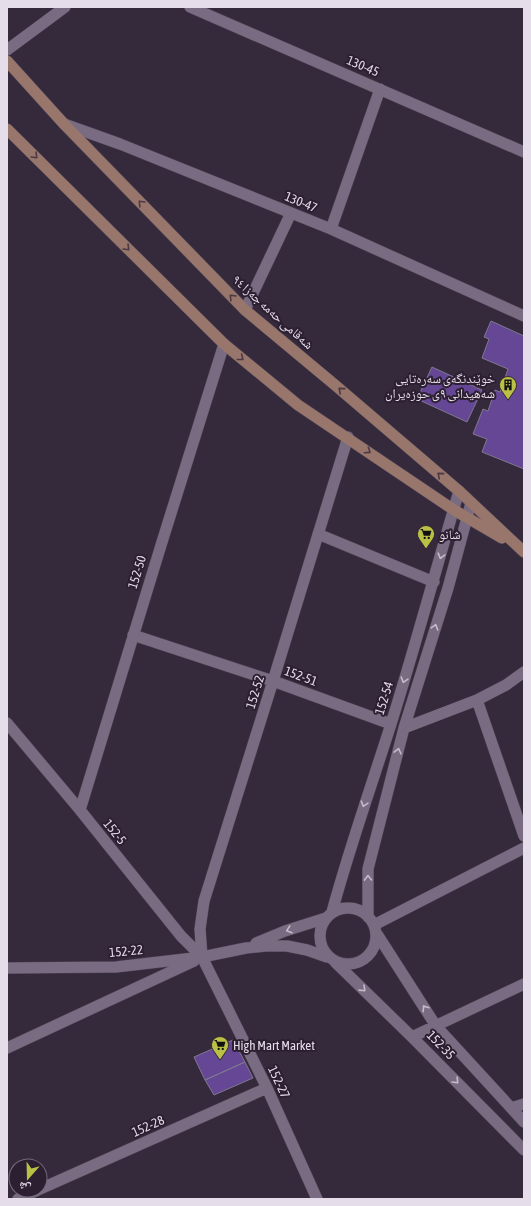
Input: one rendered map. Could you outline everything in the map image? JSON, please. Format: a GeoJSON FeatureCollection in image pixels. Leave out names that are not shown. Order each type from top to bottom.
{"type":"FeatureCollection","features":[{"type":"Feature","properties":{"kind":"main road","name":"شەقامی حەمە جەزا ٩٤"},"geometry":{"type":"LineString","coordinates":[[7,61],[64,124],[245,310],[459,491],[522,550]]}},
{"type":"Feature","properties":{"kind":"main road","name":"شەقامی حەمە جەزا ٩٤"},"geometry":{"type":"LineString","coordinates":[[7,129],[224,344],[298,405],[454,510],[522,550]]}},
{"type":"Feature","properties":{"kind":"street"},"geometry":{"type":"LineString","coordinates":[[7,50],[65,7]]}},
{"type":"Feature","properties":{"kind":"street","name":"130-45"},"geometry":{"type":"LineString","coordinates":[[190,7],[524,152]]}},
{"type":"Feature","properties":{"kind":"street"},"geometry":{"type":"LineString","coordinates":[[331,229],[380,89]]}},
{"type":"Feature","properties":{"kind":"street","name":"130-47"},"geometry":{"type":"LineString","coordinates":[[64,124],[120,144],[331,229],[524,316]]}},
{"type":"Feature","properties":{"kind":"street"},"geometry":{"type":"LineString","coordinates":[[245,310],[291,213]]}},
{"type":"Feature","properties":{"kind":"street","name":"152-50"},"geometry":{"type":"LineString","coordinates":[[80,810],[224,344]]}},
{"type":"Feature","properties":{"kind":"street","name":"152-52"},"geometry":{"type":"LineString","coordinates":[[202,957],[200,929],[204,901],[348,438]]}},
{"type":"Feature","properties":{"kind":"street","name":"152-54"},"geometry":{"type":"LineString","coordinates":[[329,915],[391,724],[434,582],[459,491]]}},
{"type":"Feature","properties":{"kind":"street"},"geometry":{"type":"LineString","coordinates":[[246,948],[287,946],[308,950],[345,965],[355,964],[364,960],[371,953],[375,944],[368,869],[404,728],[448,588],[471,503]]}},
{"type":"Feature","properties":{"kind":"street"},"geometry":{"type":"LineString","coordinates":[[318,534],[434,582]]}},
{"type":"Feature","properties":{"kind":"street","name":"152-51"},"geometry":{"type":"LineString","coordinates":[[133,635],[273,681],[391,724]]}},
{"type":"Feature","properties":{"kind":"street"},"geometry":{"type":"LineString","coordinates":[[404,728],[477,700],[524,672]]}},
{"type":"Feature","properties":{"kind":"street"},"geometry":{"type":"LineString","coordinates":[[477,700],[524,836]]}},
{"type":"Feature","properties":{"kind":"street","name":"152-5"},"geometry":{"type":"LineString","coordinates":[[7,723],[80,810],[181,936],[202,957]]}},
{"type":"Feature","properties":{"kind":"street"},"geometry":{"type":"LineString","coordinates":[[373,925],[524,848]]}},
{"type":"Feature","properties":{"kind":"street"},"geometry":{"type":"LineString","coordinates":[[246,948],[341,909],[351,908],[360,911],[373,925]]}},
{"type":"Feature","properties":{"kind":"street"},"geometry":{"type":"LineString","coordinates":[[329,915],[321,927],[319,938],[321,948],[331,959]]}},
{"type":"Feature","properties":{"kind":"street","name":"152-35"},"geometry":{"type":"LineString","coordinates":[[373,925],[436,1026],[524,1122]]}},
{"type":"Feature","properties":{"kind":"street","name":"152-22"},"geometry":{"type":"LineString","coordinates":[[7,968],[116,967],[202,957],[246,948]]}},
{"type":"Feature","properties":{"kind":"street"},"geometry":{"type":"LineString","coordinates":[[7,1048],[202,957]]}},
{"type":"Feature","properties":{"kind":"street","name":"152-27"},"geometry":{"type":"LineString","coordinates":[[202,957],[267,1088],[317,1199]]}},
{"type":"Feature","properties":{"kind":"street","name":"152-35"},"geometry":{"type":"LineString","coordinates":[[331,959],[412,1037],[524,1150]]}},
{"type":"Feature","properties":{"kind":"street"},"geometry":{"type":"LineString","coordinates":[[412,1037],[524,984]]}},
{"type":"Feature","properties":{"kind":"street","name":"152-28"},"geometry":{"type":"LineString","coordinates":[[48,1186],[267,1088]]}},
{"type":"Feature","properties":{"kind":"street"},"geometry":{"type":"LineString","coordinates":[[511,1108],[524,1104]]}},
{"type":"Feature","properties":{"kind":"building","name":"خوێندنگەی سەرەتایی شەهیدانی ٩ی حوزەیران"},"geometry":{"type":"Polygon","coordinates":[[[491,321],[524,336],[524,469],[482,452],[487,439],[473,434],[483,409],[488,411],[495,390],[500,392],[508,369],[482,358],[489,339],[484,337],[491,321]]]}},
{"type":"Feature","properties":{"kind":"building"},"geometry":{"type":"Polygon","coordinates":[[[432,367],[482,390],[467,422],[417,399],[432,367]]]}},
{"type":"Feature","properties":{"kind":"building","name":"High Mart Market"},"geometry":{"type":"Polygon","coordinates":[[[233,1040],[245,1062],[205,1080],[194,1057],[233,1040]]]}},
{"type":"Feature","properties":{"kind":"building"},"geometry":{"type":"Polygon","coordinates":[[[245,1062],[253,1078],[214,1095],[205,1080],[245,1062]]]}},
{"type":"Feature","properties":{"kind":"place","name":"خوێندنگەی سەرەتایی شەهیدانی ٩ی حوزەیران"},"geometry":{"type":"Point","coordinates":[508,400]}},
{"type":"Feature","properties":{"kind":"place","name":"شانو"},"geometry":{"type":"Point","coordinates":[426,549]}},
{"type":"Feature","properties":{"kind":"place","name":"High Mart Market"},"geometry":{"type":"Point","coordinates":[220,1060]}}]}
